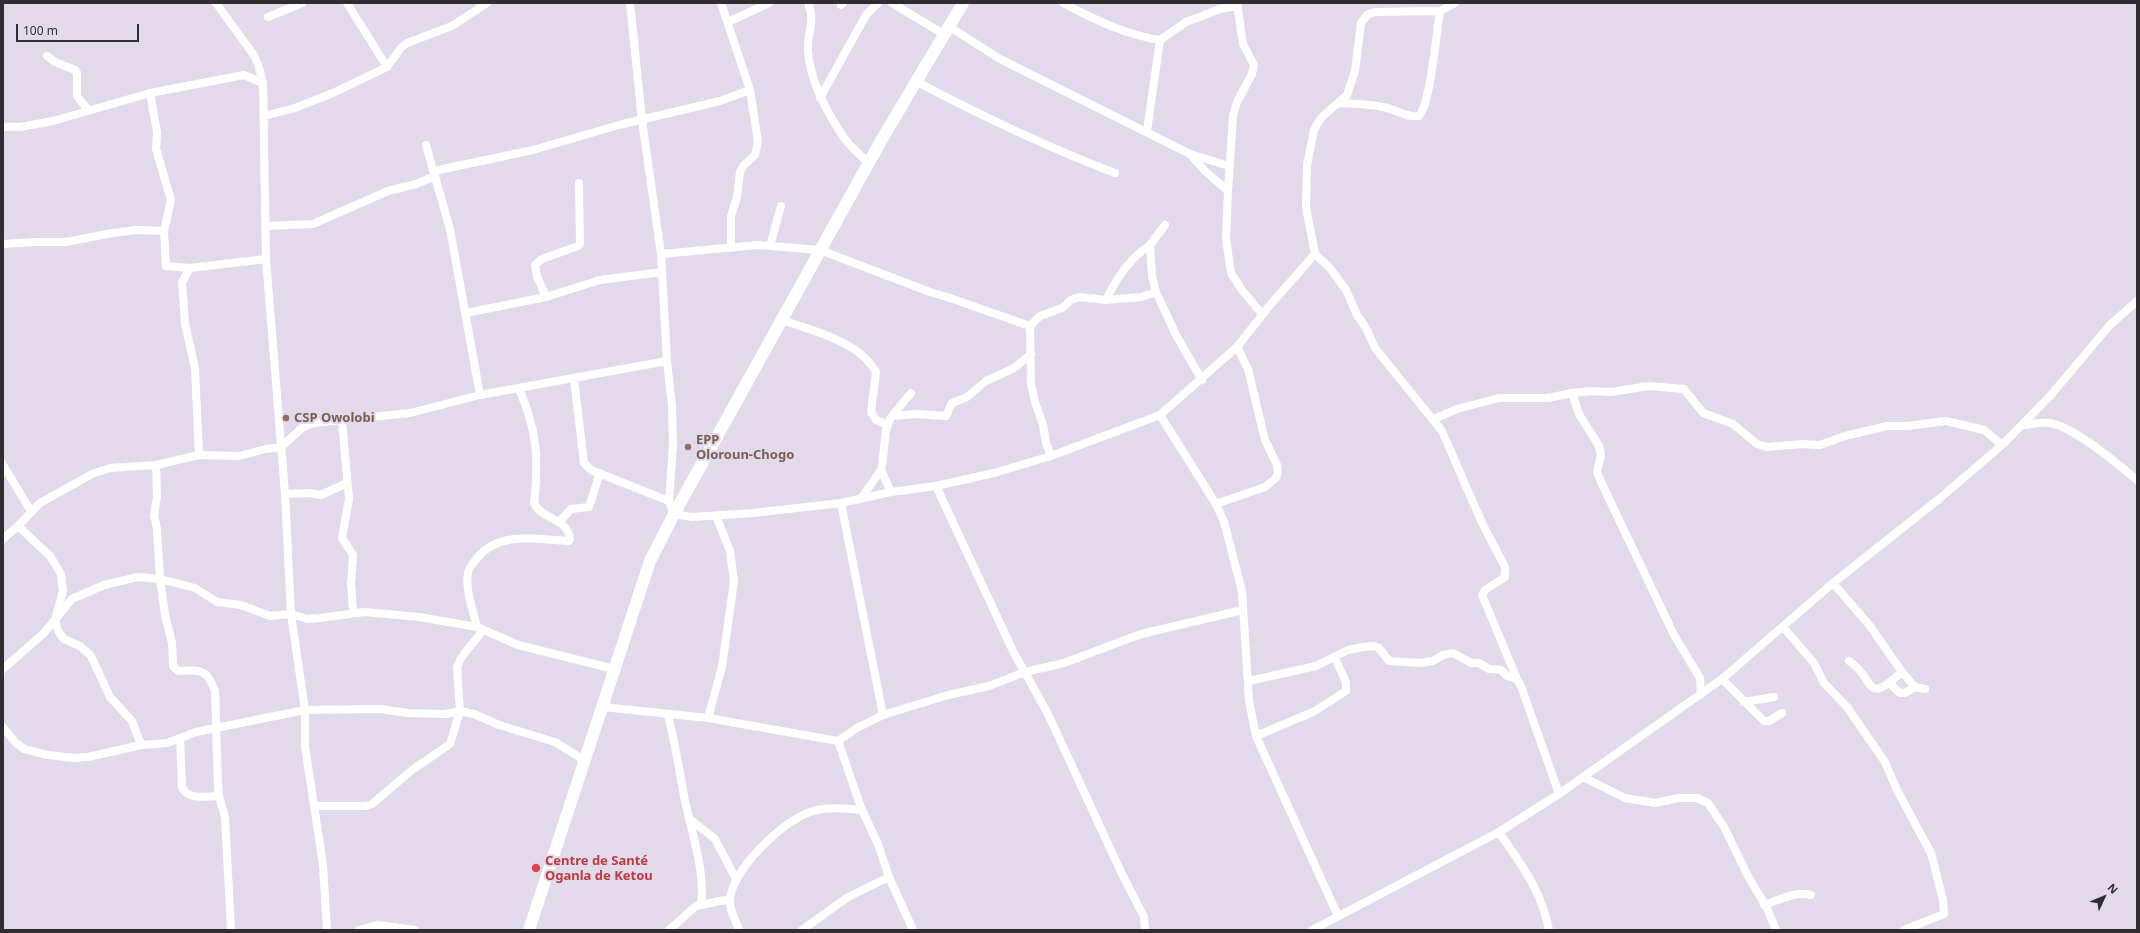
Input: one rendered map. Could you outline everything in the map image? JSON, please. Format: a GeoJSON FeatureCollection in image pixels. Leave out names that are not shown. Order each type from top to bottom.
{"type":"FeatureCollection","features":[{"type":"Feature","properties":{"kind":"street"},"geometry":{"type":"LineString","coordinates":[[216,3],[258,64],[263,83],[266,259],[285,494],[291,614],[305,710],[305,746],[323,865],[327,930]]}},
{"type":"Feature","properties":{"kind":"street"},"geometry":{"type":"LineString","coordinates":[[268,17],[302,3]]}},
{"type":"Feature","properties":{"kind":"street"},"geometry":{"type":"LineString","coordinates":[[347,3],[387,67]]}},
{"type":"Feature","properties":{"kind":"street"},"geometry":{"type":"LineString","coordinates":[[264,116],[295,108],[387,67],[398,51],[407,43],[452,26],[487,3]]}},
{"type":"Feature","properties":{"kind":"street"},"geometry":{"type":"LineString","coordinates":[[630,3],[642,120],[661,254],[666,361],[672,406],[674,445],[670,501],[674,514]]}},
{"type":"Feature","properties":{"kind":"street"},"geometry":{"type":"LineString","coordinates":[[721,3],[750,90],[758,142],[755,155],[743,166],[740,172],[737,197],[731,216],[731,248]]}},
{"type":"Feature","properties":{"kind":"street"},"geometry":{"type":"LineString","coordinates":[[728,22],[769,3]]}},
{"type":"Feature","properties":{"kind":"street"},"geometry":{"type":"LineString","coordinates":[[808,3],[813,15],[808,33],[808,52],[813,77],[820,98],[843,137],[868,163]]}},
{"type":"Feature","properties":{"kind":"street"},"geometry":{"type":"LineString","coordinates":[[820,98],[866,14],[878,3]]}},
{"type":"Feature","properties":{"kind":"street"},"geometry":{"type":"LineString","coordinates":[[892,3],[1190,154],[1229,166]]}},
{"type":"Feature","properties":{"kind":"street"},"geometry":{"type":"LineString","coordinates":[[529,930],[650,561],[674,514],[868,163],[963,3]]}},
{"type":"Feature","properties":{"kind":"street"},"geometry":{"type":"LineString","coordinates":[[1063,3],[1108,24],[1149,38],[1160,40],[1186,22],[1237,4],[1243,44],[1254,65],[1252,74],[1237,102],[1231,132],[1226,239],[1231,273],[1242,290],[1262,314]]}},
{"type":"Feature","properties":{"kind":"street"},"geometry":{"type":"LineString","coordinates":[[1375,12],[1376,3]]}},
{"type":"Feature","properties":{"kind":"street"},"geometry":{"type":"LineString","coordinates":[[1455,3],[1440,11],[1375,12],[1367,15],[1361,23],[1355,71],[1347,95],[1321,118],[1314,130],[1308,165],[1306,207],[1316,254],[1330,268],[1346,290],[1356,315],[1366,328],[1375,348],[1434,419],[1448,442],[1482,524],[1505,567],[1504,578],[1485,590],[1482,595],[1517,679],[1559,794]]}},
{"type":"Feature","properties":{"kind":"street"},"geometry":{"type":"LineString","coordinates":[[1339,103],[1372,105],[1397,110],[1412,118],[1419,116],[1423,112],[1429,86],[1440,11]]}},
{"type":"Feature","properties":{"kind":"street"},"geometry":{"type":"LineString","coordinates":[[1147,131],[1160,40]]}},
{"type":"Feature","properties":{"kind":"street"},"geometry":{"type":"LineString","coordinates":[[47,56],[55,62],[75,70],[78,73],[77,96],[88,110]]}},
{"type":"Feature","properties":{"kind":"street"},"geometry":{"type":"LineString","coordinates":[[3,127],[20,127],[53,121],[150,93],[244,75],[258,64]]}},
{"type":"Feature","properties":{"kind":"street"},"geometry":{"type":"LineString","coordinates":[[244,75],[263,83]]}},
{"type":"Feature","properties":{"kind":"street"},"geometry":{"type":"LineString","coordinates":[[917,82],[1013,131],[1066,155],[1115,173]]}},
{"type":"Feature","properties":{"kind":"street"},"geometry":{"type":"LineString","coordinates":[[266,226],[313,224],[388,191],[416,184],[435,173],[533,150],[642,120],[720,101],[750,90]]}},
{"type":"Feature","properties":{"kind":"street"},"geometry":{"type":"LineString","coordinates":[[150,93],[157,132],[156,149],[171,200],[164,231],[166,266],[190,268],[266,259]]}},
{"type":"Feature","properties":{"kind":"street"},"geometry":{"type":"LineString","coordinates":[[426,146],[450,229],[480,395]]}},
{"type":"Feature","properties":{"kind":"street"},"geometry":{"type":"LineString","coordinates":[[1190,154],[1205,171],[1228,191]]}},
{"type":"Feature","properties":{"kind":"street"},"geometry":{"type":"LineString","coordinates":[[546,297],[537,276],[535,265],[542,259],[580,244],[579,183]]}},
{"type":"Feature","properties":{"kind":"street"},"geometry":{"type":"LineString","coordinates":[[770,246],[781,206]]}},
{"type":"Feature","properties":{"kind":"street"},"geometry":{"type":"LineString","coordinates":[[1106,300],[1118,277],[1129,264],[1150,245],[1165,225]]}},
{"type":"Feature","properties":{"kind":"street"},"geometry":{"type":"LineString","coordinates":[[3,244],[66,242],[112,233],[137,230],[164,231]]}},
{"type":"Feature","properties":{"kind":"street"},"geometry":{"type":"LineString","coordinates":[[661,254],[758,245],[820,250],[930,292],[947,296],[1030,326]]}},
{"type":"Feature","properties":{"kind":"street"},"geometry":{"type":"LineString","coordinates":[[1150,245],[1152,276],[1156,292],[1176,335],[1202,380]]}},
{"type":"Feature","properties":{"kind":"street"},"geometry":{"type":"LineString","coordinates":[[674,514],[692,517],[716,516],[841,503],[862,497],[936,486],[1051,456],[1160,415],[1202,380],[1237,347],[1262,314],[1316,254]]}},
{"type":"Feature","properties":{"kind":"street"},"geometry":{"type":"LineString","coordinates":[[190,268],[182,282],[185,324],[194,368],[198,455]]}},
{"type":"Feature","properties":{"kind":"street"},"geometry":{"type":"LineString","coordinates":[[466,313],[546,297],[600,280],[662,272]]}},
{"type":"Feature","properties":{"kind":"street"},"geometry":{"type":"LineString","coordinates":[[1051,456],[1046,443],[1043,425],[1034,402],[1031,384],[1030,326],[1040,316],[1062,308],[1071,300],[1079,296],[1106,300],[1140,297],[1156,292]]}},
{"type":"Feature","properties":{"kind":"street"},"geometry":{"type":"LineString","coordinates":[[1312,930],[1498,832],[1559,794],[1722,679],[1833,583],[1939,499],[2002,446],[2024,425],[2110,324],[2137,301]]}},
{"type":"Feature","properties":{"kind":"street"},"geometry":{"type":"LineString","coordinates":[[782,320],[835,338],[867,359],[876,372],[871,412],[876,420],[888,425]]}},
{"type":"Feature","properties":{"kind":"street"},"geometry":{"type":"LineString","coordinates":[[1216,504],[1265,487],[1276,478],[1278,472],[1277,465],[1266,440],[1248,369],[1237,347]]}},
{"type":"Feature","properties":{"kind":"street"},"geometry":{"type":"LineString","coordinates":[[892,416],[916,414],[946,416],[952,403],[967,397],[986,381],[1014,368],[1031,354]]}},
{"type":"Feature","properties":{"kind":"street"},"geometry":{"type":"LineString","coordinates":[[3,538],[18,526],[40,503],[92,474],[110,468],[156,465],[198,455],[239,456],[281,447],[302,428],[313,423],[410,413],[480,395],[666,361]]}},
{"type":"Feature","properties":{"kind":"street"},"geometry":{"type":"LineString","coordinates":[[574,379],[584,464],[591,470],[600,474],[670,501]]}},
{"type":"Feature","properties":{"kind":"street"},"geometry":{"type":"LineString","coordinates":[[1434,419],[1457,409],[1499,398],[1548,398],[1593,390],[1611,392],[1649,386],[1684,389],[1703,413],[1733,424],[1757,444],[1774,448],[1802,444],[1820,445],[1845,436],[1887,426],[1946,421],[1984,430],[2002,446]]}},
{"type":"Feature","properties":{"kind":"street"},"geometry":{"type":"LineString","coordinates":[[314,806],[366,806],[376,802],[412,770],[450,744],[460,711],[457,667],[480,628],[468,588],[468,573],[472,564],[482,552],[507,539],[569,541],[571,538],[568,531],[559,522],[540,510],[534,503],[537,481],[537,450],[530,413],[519,389]]}},
{"type":"Feature","properties":{"kind":"street"},"geometry":{"type":"LineString","coordinates":[[862,497],[881,470],[885,455],[888,425],[892,416],[911,393]]}},
{"type":"Feature","properties":{"kind":"street"},"geometry":{"type":"LineString","coordinates":[[1572,393],[1586,427],[1599,446],[1601,454],[1597,472],[1602,484],[1671,629],[1700,678],[1701,694]]}},
{"type":"Feature","properties":{"kind":"street"},"geometry":{"type":"LineString","coordinates":[[1160,415],[1216,504],[1224,522],[1242,591],[1249,681],[1249,701],[1256,736],[1338,916]]}},
{"type":"Feature","properties":{"kind":"street"},"geometry":{"type":"LineString","coordinates":[[342,421],[349,499],[342,538],[353,556],[351,583],[353,612]]}},
{"type":"Feature","properties":{"kind":"street"},"geometry":{"type":"LineString","coordinates":[[2024,425],[2051,423],[2068,430],[2110,458],[2137,480]]}},
{"type":"Feature","properties":{"kind":"street"},"geometry":{"type":"LineString","coordinates":[[3,465],[31,511]]}},
{"type":"Feature","properties":{"kind":"street"},"geometry":{"type":"LineString","coordinates":[[156,465],[157,496],[154,515],[157,529],[160,579],[166,623],[172,643],[173,666],[178,671],[200,670],[210,678],[215,691],[215,729],[219,796],[225,817],[231,930]]}},
{"type":"Feature","properties":{"kind":"street"},"geometry":{"type":"LineString","coordinates":[[881,470],[891,492]]}},
{"type":"Feature","properties":{"kind":"street"},"geometry":{"type":"LineString","coordinates":[[559,522],[572,510],[589,507],[600,474]]}},
{"type":"Feature","properties":{"kind":"street"},"geometry":{"type":"LineString","coordinates":[[285,494],[321,494],[347,483]]}},
{"type":"Feature","properties":{"kind":"street"},"geometry":{"type":"LineString","coordinates":[[936,486],[1009,644],[1048,714],[1121,872],[1144,917],[1145,930]]}},
{"type":"Feature","properties":{"kind":"street"},"geometry":{"type":"LineString","coordinates":[[841,503],[883,715]]}},
{"type":"Feature","properties":{"kind":"street"},"geometry":{"type":"LineString","coordinates":[[708,718],[722,667],[734,581],[730,551],[716,516]]}},
{"type":"Feature","properties":{"kind":"street"},"geometry":{"type":"LineString","coordinates":[[18,526],[50,556],[61,574],[63,591],[55,620],[60,636],[80,646],[91,656],[110,697],[132,720],[142,745]]}},
{"type":"Feature","properties":{"kind":"street"},"geometry":{"type":"LineString","coordinates":[[3,669],[55,620],[72,599],[104,585],[138,577],[160,579],[195,588],[217,602],[241,605],[262,615],[270,616],[291,614],[308,619],[353,612],[419,617],[480,628],[518,645],[614,669]]}},
{"type":"Feature","properties":{"kind":"street"},"geometry":{"type":"LineString","coordinates":[[1833,583],[1870,626],[1902,672],[1915,687],[1925,689]]}},
{"type":"Feature","properties":{"kind":"street"},"geometry":{"type":"LineString","coordinates":[[603,707],[708,718],[838,741],[857,728],[883,715],[948,695],[989,686],[1025,672],[1064,663],[1141,634],[1243,610]]}},
{"type":"Feature","properties":{"kind":"street"},"geometry":{"type":"LineString","coordinates":[[1783,627],[1814,663],[1824,683],[1847,707],[1881,754],[1931,853],[1945,911],[1942,915],[1904,930]]}},
{"type":"Feature","properties":{"kind":"street"},"geometry":{"type":"LineString","coordinates":[[1249,681],[1316,666],[1335,658],[1348,650],[1374,646],[1379,648],[1389,661],[1421,663],[1433,661],[1443,655],[1453,653],[1471,663],[1479,663],[1489,669],[1501,670],[1507,676],[1517,679]]}},
{"type":"Feature","properties":{"kind":"street"},"geometry":{"type":"LineString","coordinates":[[1256,736],[1313,712],[1346,691],[1346,682],[1335,658]]}},
{"type":"Feature","properties":{"kind":"street"},"geometry":{"type":"LineString","coordinates":[[1849,661],[1861,670],[1867,683],[1874,689],[1878,689],[1889,683],[1902,672]]}},
{"type":"Feature","properties":{"kind":"street"},"geometry":{"type":"LineString","coordinates":[[1722,679],[1764,721],[1770,722],[1782,713]]}},
{"type":"Feature","properties":{"kind":"street"},"geometry":{"type":"LineString","coordinates":[[1889,683],[1900,693],[1905,693],[1915,687]]}},
{"type":"Feature","properties":{"kind":"street"},"geometry":{"type":"LineString","coordinates":[[1744,702],[1774,697]]}},
{"type":"Feature","properties":{"kind":"street"},"geometry":{"type":"LineString","coordinates":[[3,727],[15,742],[24,749],[48,755],[74,758],[88,757],[142,745],[167,743],[196,732],[305,710],[380,710],[408,713],[446,714],[460,711],[474,714],[499,725],[555,742],[584,760]]}},
{"type":"Feature","properties":{"kind":"street"},"geometry":{"type":"LineString","coordinates":[[668,715],[680,765],[684,796],[704,890],[702,904]]}},
{"type":"Feature","properties":{"kind":"street"},"geometry":{"type":"LineString","coordinates":[[180,739],[182,787],[184,793],[190,796],[219,796]]}},
{"type":"Feature","properties":{"kind":"street"},"geometry":{"type":"LineString","coordinates":[[838,741],[862,810],[878,844],[889,877],[913,930]]}},
{"type":"Feature","properties":{"kind":"street"},"geometry":{"type":"LineString","coordinates":[[1583,777],[1625,798],[1656,803],[1678,798],[1697,798],[1708,803],[1724,827],[1776,930]]}},
{"type":"Feature","properties":{"kind":"street"},"geometry":{"type":"LineString","coordinates":[[740,930],[730,899],[736,879],[759,849],[796,819],[810,812],[824,809],[862,810]]}},
{"type":"Feature","properties":{"kind":"street"},"geometry":{"type":"LineString","coordinates":[[690,819],[715,839],[736,879]]}},
{"type":"Feature","properties":{"kind":"street"},"geometry":{"type":"LineString","coordinates":[[1498,832],[1532,880],[1542,902],[1549,930]]}},
{"type":"Feature","properties":{"kind":"street"},"geometry":{"type":"LineString","coordinates":[[802,930],[848,897],[889,877]]}},
{"type":"Feature","properties":{"kind":"street"},"geometry":{"type":"LineString","coordinates":[[1764,905],[1802,893],[1811,895]]}},
{"type":"Feature","properties":{"kind":"street"},"geometry":{"type":"LineString","coordinates":[[669,930],[702,904],[730,899]]}},
{"type":"Feature","properties":{"kind":"street"},"geometry":{"type":"LineString","coordinates":[[359,930],[383,925],[415,930]]}},
{"type":"Feature","properties":{"kind":"place","name":"CSP Owolobi"},"geometry":{"type":"Point","coordinates":[286,418]}},
{"type":"Feature","properties":{"kind":"place","name":"EPP Oloroun-Chogo"},"geometry":{"type":"Point","coordinates":[688,447]}},
{"type":"Feature","properties":{"kind":"place","name":"Centre de Santé Oganla de Ketou"},"geometry":{"type":"Point","coordinates":[536,868]}}]}
